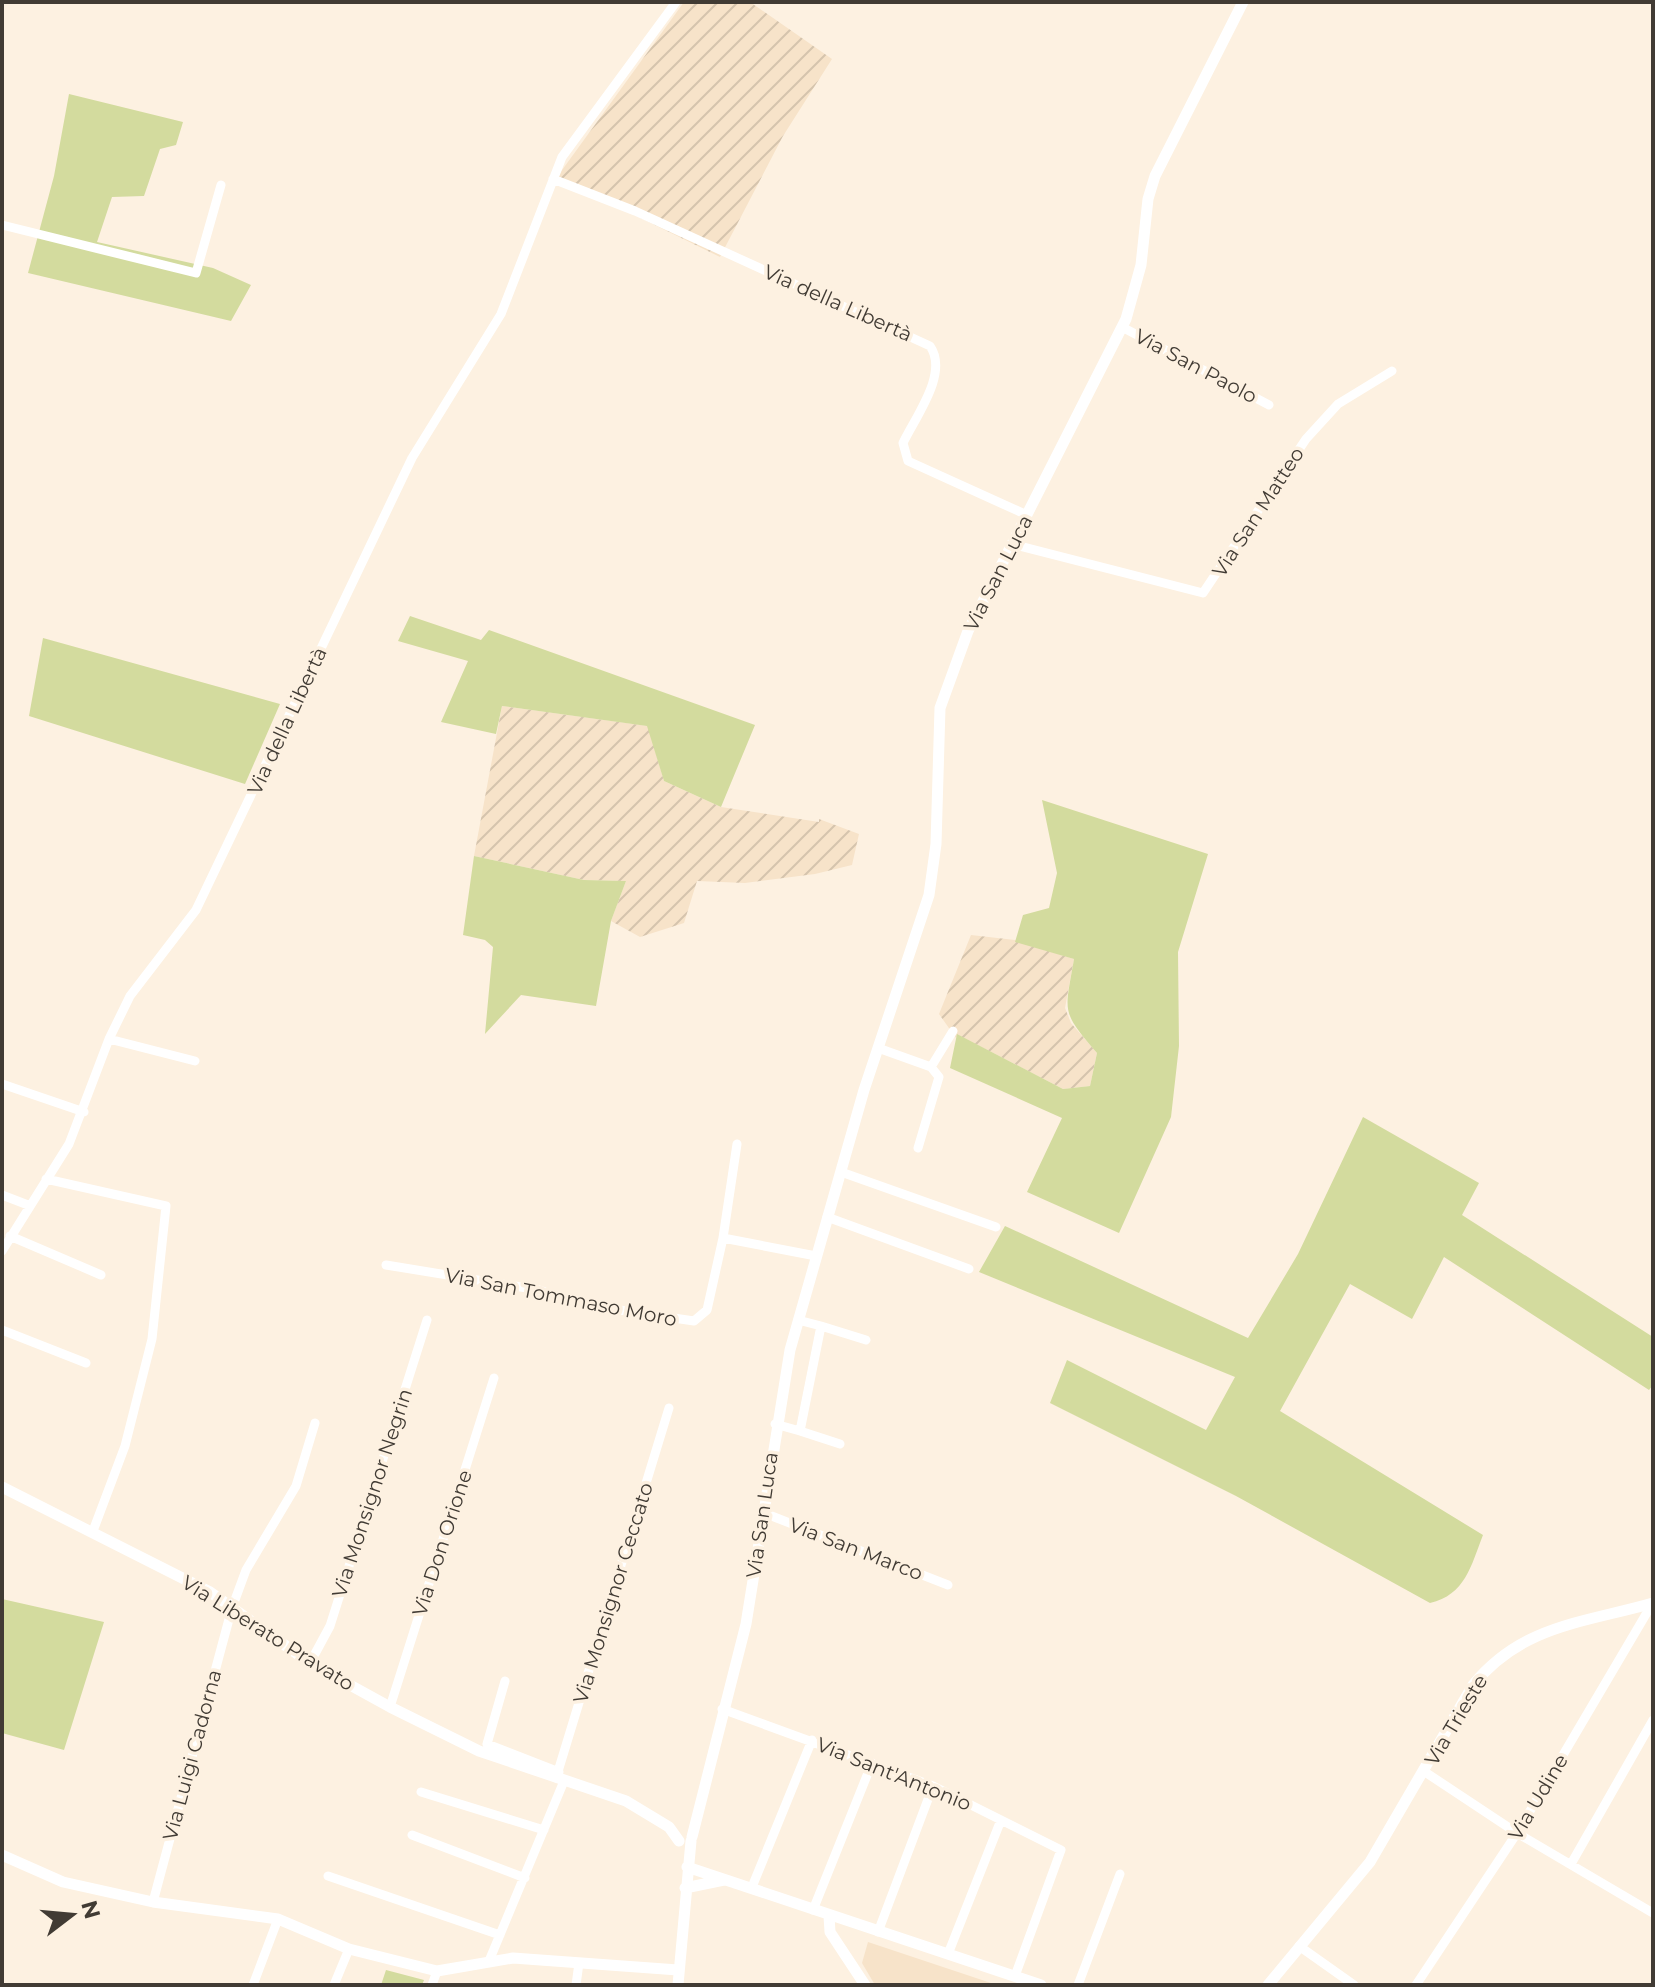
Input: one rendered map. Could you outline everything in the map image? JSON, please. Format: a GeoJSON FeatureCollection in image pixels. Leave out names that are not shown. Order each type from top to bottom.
{"type":"FeatureCollection","features":[{"type":"Feature","properties":{"kind":"street","name":"Via della Libertà"},"geometry":{"type":"LineString","coordinates":[[2,1251],[69,1144],[84,1112],[109,1039],[130,996],[196,910],[412,458],[501,314],[562,157],[676,2]]}},
{"type":"Feature","properties":{"kind":"street","name":"Via San Luca"},"geometry":{"type":"LineString","coordinates":[[685,1837],[696,1814],[746,1624],[775,1424],[798,1320],[934,870],[940,708],[968,631],[1122,327],[1141,265],[1148,199],[1155,176],[1243,2]]}},
{"type":"Feature","properties":{"kind":"street","name":"Via della Libertà"},"geometry":{"type":"LineString","coordinates":[[553,179],[635,211],[930,346],[937,356],[937,372],[903,443],[908,461],[1027,515]]}},
{"type":"Feature","properties":{"kind":"street"},"geometry":{"type":"LineString","coordinates":[[2,225],[196,273],[221,185]]}},
{"type":"Feature","properties":{"kind":"street","name":"Via San Paolo"},"geometry":{"type":"LineString","coordinates":[[1122,327],[1269,405]]}},
{"type":"Feature","properties":{"kind":"street","name":"Via San Matteo"},"geometry":{"type":"LineString","coordinates":[[1012,544],[1203,593],[1306,439],[1338,404],[1392,371]]}},
{"type":"Feature","properties":{"kind":"street"},"geometry":{"type":"LineString","coordinates":[[931,1067],[953,1031]]}},
{"type":"Feature","properties":{"kind":"street"},"geometry":{"type":"LineString","coordinates":[[109,1039],[195,1061]]}},
{"type":"Feature","properties":{"kind":"street"},"geometry":{"type":"LineString","coordinates":[[878,1048],[931,1067],[939,1077],[918,1148]]}},
{"type":"Feature","properties":{"kind":"street"},"geometry":{"type":"LineString","coordinates":[[2,1084],[84,1112]]}},
{"type":"Feature","properties":{"kind":"street","name":"Via San Tommaso Moro"},"geometry":{"type":"LineString","coordinates":[[386,1265],[539,1290],[586,1305],[694,1321],[707,1310],[723,1238],[737,1144]]}},
{"type":"Feature","properties":{"kind":"street"},"geometry":{"type":"LineString","coordinates":[[841,1172],[996,1227]]}},
{"type":"Feature","properties":{"kind":"street"},"geometry":{"type":"LineString","coordinates":[[46,1179],[166,1206],[152,1339],[125,1446],[93,1531]]}},
{"type":"Feature","properties":{"kind":"street"},"geometry":{"type":"LineString","coordinates":[[2,1195],[28,1205]]}},
{"type":"Feature","properties":{"kind":"street"},"geometry":{"type":"LineString","coordinates":[[827,1217],[969,1269]]}},
{"type":"Feature","properties":{"kind":"street"},"geometry":{"type":"LineString","coordinates":[[10,1236],[101,1275]]}},
{"type":"Feature","properties":{"kind":"street"},"geometry":{"type":"LineString","coordinates":[[723,1238],[816,1256]]}},
{"type":"Feature","properties":{"kind":"street","name":"Via Monsignor Negrin"},"geometry":{"type":"LineString","coordinates":[[310,1663],[330,1626],[427,1320]]}},
{"type":"Feature","properties":{"kind":"street"},"geometry":{"type":"LineString","coordinates":[[798,1320],[866,1340]]}},
{"type":"Feature","properties":{"kind":"street"},"geometry":{"type":"LineString","coordinates":[[800,1431],[821,1326]]}},
{"type":"Feature","properties":{"kind":"street"},"geometry":{"type":"LineString","coordinates":[[2,1330],[86,1363]]}},
{"type":"Feature","properties":{"kind":"street","name":"Via Don Orione"},"geometry":{"type":"LineString","coordinates":[[390,1707],[494,1378]]}},
{"type":"Feature","properties":{"kind":"street","name":"Via Monsignor Ceccato"},"geometry":{"type":"LineString","coordinates":[[489,1961],[544,1830],[669,1408]]}},
{"type":"Feature","properties":{"kind":"street","name":"Via Luigi Cadorna"},"geometry":{"type":"LineString","coordinates":[[153,1902],[232,1608],[246,1570],[296,1486],[315,1423]]}},
{"type":"Feature","properties":{"kind":"street"},"geometry":{"type":"LineString","coordinates":[[775,1424],[840,1444]]}},
{"type":"Feature","properties":{"kind":"street","name":"Via Liberato Pravato"},"geometry":{"type":"LineString","coordinates":[[2,1487],[210,1592],[310,1663],[390,1707],[479,1751],[620,1798],[685,1837]]}},
{"type":"Feature","properties":{"kind":"street","name":"Via San Marco"},"geometry":{"type":"LineString","coordinates":[[764,1513],[948,1585]]}},
{"type":"Feature","properties":{"kind":"street","name":"Via Trieste"},"geometry":{"type":"LineString","coordinates":[[1268,1985],[1370,1862],[1473,1685],[1505,1652],[1535,1635],[1652,1604]]}},
{"type":"Feature","properties":{"kind":"street","name":"Via Udine"},"geometry":{"type":"LineString","coordinates":[[1416,1985],[1517,1833],[1652,1604]]}},
{"type":"Feature","properties":{"kind":"street"},"geometry":{"type":"LineString","coordinates":[[505,1681],[487,1744],[560,1777]]}},
{"type":"Feature","properties":{"kind":"street","name":"Via Sant'Antonio"},"geometry":{"type":"LineString","coordinates":[[722,1709],[933,1786],[1061,1850],[1015,1976]]}},
{"type":"Feature","properties":{"kind":"street"},"geometry":{"type":"LineString","coordinates":[[1571,1864],[1653,1720]]}},
{"type":"Feature","properties":{"kind":"street"},"geometry":{"type":"LineString","coordinates":[[752,1887],[812,1740]]}},
{"type":"Feature","properties":{"kind":"street"},"geometry":{"type":"LineString","coordinates":[[813,1910],[872,1763]]}},
{"type":"Feature","properties":{"kind":"street"},"geometry":{"type":"LineString","coordinates":[[1425,1772],[1517,1833],[1653,1913]]}},
{"type":"Feature","properties":{"kind":"street"},"geometry":{"type":"LineString","coordinates":[[878,1932],[933,1786]]}},
{"type":"Feature","properties":{"kind":"street"},"geometry":{"type":"LineString","coordinates":[[421,1792],[544,1830]]}},
{"type":"Feature","properties":{"kind":"street"},"geometry":{"type":"LineString","coordinates":[[948,1954],[1001,1820]]}},
{"type":"Feature","properties":{"kind":"street"},"geometry":{"type":"LineString","coordinates":[[412,1835],[525,1878]]}},
{"type":"Feature","properties":{"kind":"street"},"geometry":{"type":"LineString","coordinates":[[678,1985],[687,1865],[685,1837]]}},
{"type":"Feature","properties":{"kind":"street"},"geometry":{"type":"LineString","coordinates":[[2,1855],[63,1882],[153,1902],[278,1919],[349,1949],[437,1971],[513,1958],[678,1970]]}},
{"type":"Feature","properties":{"kind":"street"},"geometry":{"type":"LineString","coordinates":[[687,1865],[829,1916],[1041,1985]]}},
{"type":"Feature","properties":{"kind":"street"},"geometry":{"type":"LineString","coordinates":[[1078,1985],[1120,1874]]}},
{"type":"Feature","properties":{"kind":"street"},"geometry":{"type":"LineString","coordinates":[[328,1876],[500,1935]]}},
{"type":"Feature","properties":{"kind":"street"},"geometry":{"type":"LineString","coordinates":[[685,1888],[728,1880]]}},
{"type":"Feature","properties":{"kind":"street"},"geometry":{"type":"LineString","coordinates":[[829,1916],[835,1941],[865,1985]]}},
{"type":"Feature","properties":{"kind":"street"},"geometry":{"type":"LineString","coordinates":[[253,1985],[278,1919]]}},
{"type":"Feature","properties":{"kind":"street"},"geometry":{"type":"LineString","coordinates":[[1299,1946],[1354,1985]]}},
{"type":"Feature","properties":{"kind":"street"},"geometry":{"type":"LineString","coordinates":[[334,1985],[349,1949]]}},
{"type":"Feature","properties":{"kind":"street"},"geometry":{"type":"LineString","coordinates":[[576,1985],[579,1963]]}},
{"type":"Feature","properties":{"kind":"street"},"geometry":{"type":"LineString","coordinates":[[432,1985],[437,1971]]}},
{"type":"Feature","properties":{"kind":"shaded area"},"geometry":{"type":"Polygon","coordinates":[[[684,2],[750,2],[832,59],[783,136],[720,257],[557,177],[684,2]]]}},
{"type":"Feature","properties":{"kind":"shaded area"},"geometry":{"type":"Polygon","coordinates":[[[502,706],[648,726],[664,781],[721,807],[819,822],[819,819],[859,834],[852,865],[815,874],[745,883],[697,881],[684,923],[640,937],[611,921],[626,881],[584,880],[474,856],[502,706]]]}},
{"type":"Feature","properties":{"kind":"shaded area"},"geometry":{"type":"Polygon","coordinates":[[[971,935],[1015,940],[1074,959],[1065,1008],[1071,1023],[1097,1053],[1090,1086],[1063,1089],[958,1035],[956,1038],[939,1014],[971,935]]]}},
{"type":"Feature","properties":{"kind":"shaded area"},"geometry":{"type":"Polygon","coordinates":[[[868,1942],[997,1985],[875,1985],[862,1963],[868,1942]]]}},
{"type":"Feature","properties":{"kind":"green space"},"geometry":{"type":"Polygon","coordinates":[[[69,94],[183,122],[176,145],[160,149],[144,196],[112,197],[97,242],[213,268],[251,285],[231,321],[28,273],[54,176],[69,94]]]}},
{"type":"Feature","properties":{"kind":"green space"},"geometry":{"type":"Polygon","coordinates":[[[410,616],[481,640],[489,630],[755,725],[721,807],[664,781],[647,726],[502,706],[496,734],[441,722],[468,661],[398,641],[410,616]]]}},
{"type":"Feature","properties":{"kind":"green space"},"geometry":{"type":"Polygon","coordinates":[[[43,638],[280,704],[245,784],[29,716],[43,638]]]}},
{"type":"Feature","properties":{"kind":"green space"},"geometry":{"type":"Polygon","coordinates":[[[1042,800],[1208,854],[1178,952],[1179,1046],[1171,1117],[1119,1233],[1027,1192],[1062,1118],[950,1068],[957,1034],[1063,1089],[1090,1086],[1097,1053],[1077,1028],[1068,1010],[1074,959],[1015,942],[1023,915],[1049,908],[1057,873],[1042,800]]]}},
{"type":"Feature","properties":{"kind":"green space"},"geometry":{"type":"Polygon","coordinates":[[[474,856],[584,880],[626,881],[611,921],[596,1006],[521,995],[485,1034],[493,947],[485,940],[463,935],[474,856]]]}},
{"type":"Feature","properties":{"kind":"green space"},"geometry":{"type":"Polygon","coordinates":[[[1363,1117],[1479,1183],[1462,1215],[1653,1337],[1653,1385],[1649,1390],[1444,1257],[1412,1319],[1350,1284],[1280,1411],[1483,1535],[1459,1586],[1442,1599],[1430,1603],[1236,1496],[1050,1403],[1067,1360],[1206,1430],[1235,1377],[979,1272],[1005,1226],[1248,1338],[1298,1254],[1363,1117]]]}},
{"type":"Feature","properties":{"kind":"green space"},"geometry":{"type":"Polygon","coordinates":[[[2,1599],[104,1622],[64,1750],[2,1733],[2,1599]]]}},
{"type":"Feature","properties":{"kind":"green space"},"geometry":{"type":"Polygon","coordinates":[[[386,1970],[424,1980],[422,1985],[381,1985],[386,1970]]]}}]}
